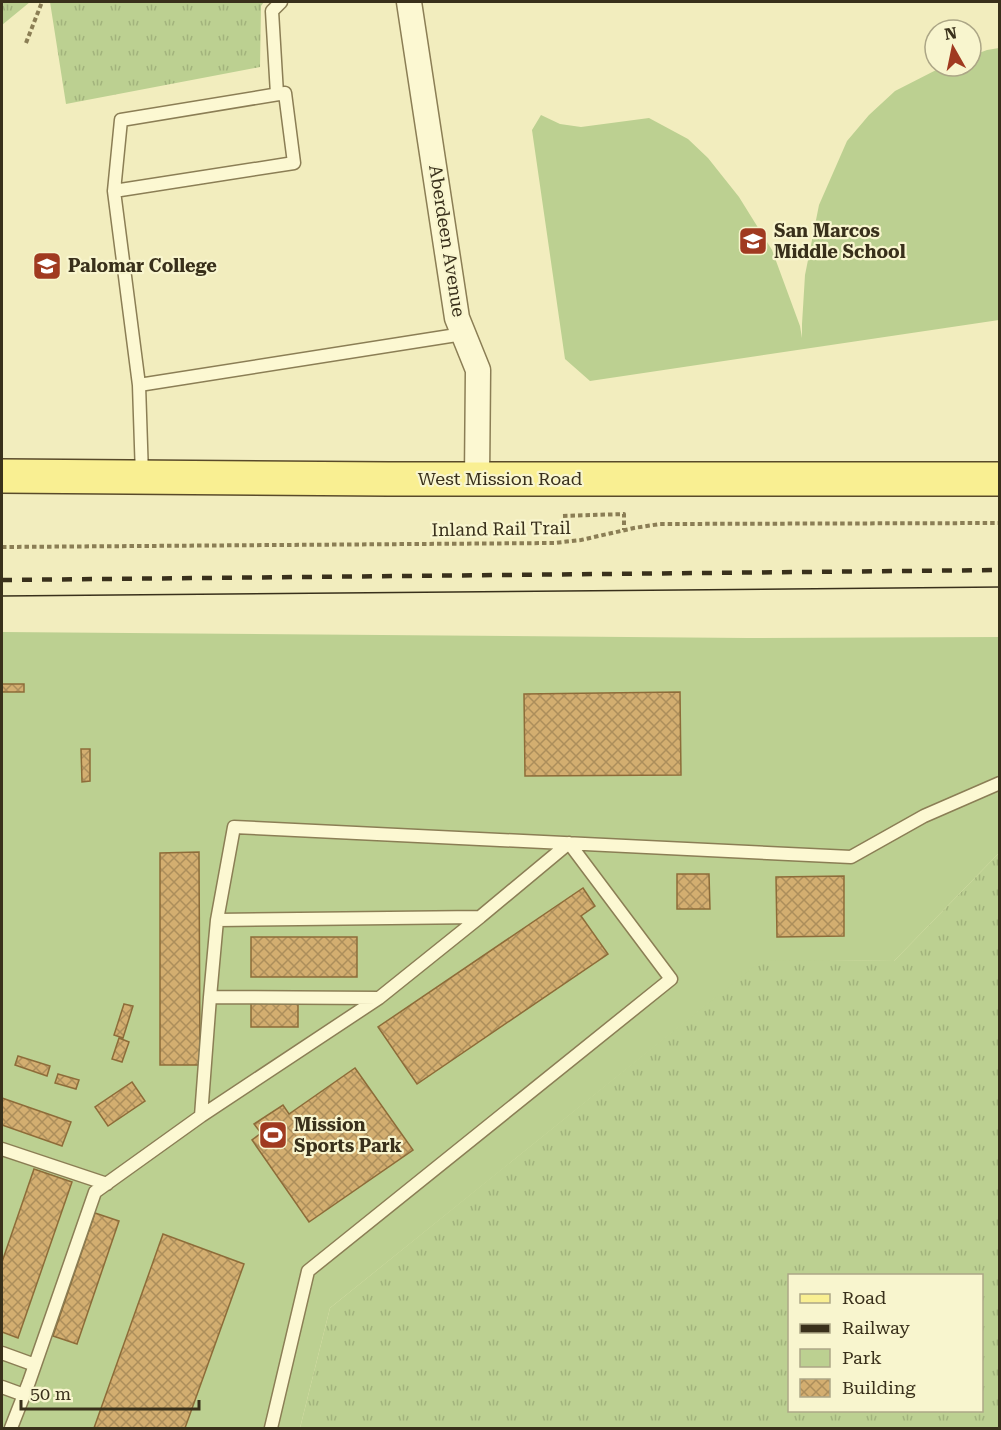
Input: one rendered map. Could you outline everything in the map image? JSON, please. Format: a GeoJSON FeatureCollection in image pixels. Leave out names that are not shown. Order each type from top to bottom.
{"type":"FeatureCollection","features":[{"type":"Feature","properties":{"kind":"main road","name":"West Mission Road"},"geometry":{"type":"LineString","coordinates":[[2,476],[999,479]]}},
{"type":"Feature","properties":{"kind":"street","name":"Aberdeen Avenue"},"geometry":{"type":"LineString","coordinates":[[410,2],[457,318],[478,370],[477,479]]}},
{"type":"Feature","properties":{"kind":"lane"},"geometry":{"type":"LineString","coordinates":[[277,94],[272,10],[280,2]]}},
{"type":"Feature","properties":{"kind":"lane"},"geometry":{"type":"LineString","coordinates":[[114,191],[294,163],[285,93],[121,120],[114,191],[139,385],[142,477]]}},
{"type":"Feature","properties":{"kind":"lane"},"geometry":{"type":"LineString","coordinates":[[139,385],[463,334]]}},
{"type":"Feature","properties":{"kind":"lane"},"geometry":{"type":"LineString","coordinates":[[201,1116],[217,920],[234,828],[851,857],[924,816],[999,783]]}},
{"type":"Feature","properties":{"kind":"lane"},"geometry":{"type":"LineString","coordinates":[[11,1428],[95,1192],[201,1116],[379,998],[569,843]]}},
{"type":"Feature","properties":{"kind":"lane"},"geometry":{"type":"LineString","coordinates":[[271,1428],[308,1271],[671,980],[569,843]]}},
{"type":"Feature","properties":{"kind":"lane"},"geometry":{"type":"LineString","coordinates":[[217,920],[480,917]]}},
{"type":"Feature","properties":{"kind":"lane"},"geometry":{"type":"LineString","coordinates":[[210,997],[379,998]]}},
{"type":"Feature","properties":{"kind":"lane"},"geometry":{"type":"LineString","coordinates":[[2,1149],[106,1184]]}},
{"type":"Feature","properties":{"kind":"lane"},"geometry":{"type":"LineString","coordinates":[[2,1353],[35,1365]]}},
{"type":"Feature","properties":{"kind":"lane"},"geometry":{"type":"LineString","coordinates":[[2,1387],[24,1395]]}},
{"type":"Feature","properties":{"kind":"path"},"geometry":{"type":"LineString","coordinates":[[26,43],[42,2]]}},
{"type":"Feature","properties":{"kind":"path"},"geometry":{"type":"LineString","coordinates":[[563,516],[624,514],[624,530]]}},
{"type":"Feature","properties":{"kind":"path","name":"Inland Rail Trail"},"geometry":{"type":"LineString","coordinates":[[2,547],[554,543],[660,525],[999,523]]}},
{"type":"Feature","properties":{"kind":"green space"},"geometry":{"type":"Polygon","coordinates":[[[2,2],[30,2],[2,25],[2,2]]]}},
{"type":"Feature","properties":{"kind":"green space"},"geometry":{"type":"Polygon","coordinates":[[[50,2],[264,2],[261,6],[260,67],[66,104],[50,2]]]}},
{"type":"Feature","properties":{"kind":"green space"},"geometry":{"type":"Polygon","coordinates":[[[999,48],[999,320],[590,381],[565,359],[532,130],[541,115],[560,124],[581,127],[649,118],[688,139],[708,158],[739,197],[772,250],[800,326],[802,338],[805,275],[819,205],[847,141],[869,115],[895,91],[923,77],[983,78],[983,52],[999,48]]]}},
{"type":"Feature","properties":{"kind":"green space","name":"Mission Sports Park"},"geometry":{"type":"Polygon","coordinates":[[[2,632],[747,638],[999,637],[999,853],[894,961],[762,960],[330,1308],[300,1428],[2,1428],[2,632]]]}},
{"type":"Feature","properties":{"kind":"green space"},"geometry":{"type":"Polygon","coordinates":[[[999,853],[999,1428],[300,1428],[330,1308],[762,959],[894,961],[999,853]]]}},
{"type":"Feature","properties":{"kind":"building"},"geometry":{"type":"Polygon","coordinates":[[[2,684],[24,684],[24,692],[2,692],[2,684]]]}},
{"type":"Feature","properties":{"kind":"building"},"geometry":{"type":"Polygon","coordinates":[[[680,692],[681,775],[525,776],[524,694],[680,692]]]}},
{"type":"Feature","properties":{"kind":"building"},"geometry":{"type":"Polygon","coordinates":[[[81,749],[90,749],[90,781],[82,782],[81,749]]]}},
{"type":"Feature","properties":{"kind":"building"},"geometry":{"type":"Polygon","coordinates":[[[199,852],[200,1065],[160,1065],[160,853],[199,852]]]}},
{"type":"Feature","properties":{"kind":"building"},"geometry":{"type":"Polygon","coordinates":[[[677,874],[709,874],[710,909],[677,909],[677,874]]]}},
{"type":"Feature","properties":{"kind":"building"},"geometry":{"type":"Polygon","coordinates":[[[844,876],[844,936],[777,937],[776,877],[844,876]]]}},
{"type":"Feature","properties":{"kind":"building"},"geometry":{"type":"Polygon","coordinates":[[[583,888],[595,906],[581,916],[608,954],[417,1084],[378,1027],[583,888]]]}},
{"type":"Feature","properties":{"kind":"building"},"geometry":{"type":"Polygon","coordinates":[[[251,937],[357,937],[357,977],[251,977],[251,937]]]}},
{"type":"Feature","properties":{"kind":"building"},"geometry":{"type":"Polygon","coordinates":[[[298,1001],[298,1027],[251,1027],[251,1002],[298,1001]]]}},
{"type":"Feature","properties":{"kind":"building"},"geometry":{"type":"Polygon","coordinates":[[[124,1004],[133,1006],[123,1038],[114,1035],[124,1004]]]}},
{"type":"Feature","properties":{"kind":"building"},"geometry":{"type":"Polygon","coordinates":[[[119,1038],[129,1042],[122,1062],[112,1059],[119,1038]]]}},
{"type":"Feature","properties":{"kind":"building"},"geometry":{"type":"Polygon","coordinates":[[[18,1056],[50,1066],[47,1076],[15,1065],[18,1056]]]}},
{"type":"Feature","properties":{"kind":"building"},"geometry":{"type":"Polygon","coordinates":[[[355,1068],[413,1150],[309,1222],[252,1140],[261,1133],[254,1124],[283,1105],[289,1114],[355,1068]]]}},
{"type":"Feature","properties":{"kind":"building"},"geometry":{"type":"Polygon","coordinates":[[[58,1074],[79,1080],[76,1089],[55,1083],[58,1074]]]}},
{"type":"Feature","properties":{"kind":"building"},"geometry":{"type":"Polygon","coordinates":[[[132,1082],[145,1101],[108,1126],[95,1107],[132,1082]]]}},
{"type":"Feature","properties":{"kind":"building"},"geometry":{"type":"Polygon","coordinates":[[[2,1098],[71,1122],[62,1146],[2,1125],[2,1098]]]}},
{"type":"Feature","properties":{"kind":"building"},"geometry":{"type":"Polygon","coordinates":[[[34,1169],[72,1182],[18,1338],[2,1332],[2,1262],[34,1169]]]}},
{"type":"Feature","properties":{"kind":"building"},"geometry":{"type":"Polygon","coordinates":[[[95,1213],[119,1221],[77,1344],[53,1336],[95,1213]]]}},
{"type":"Feature","properties":{"kind":"building"},"geometry":{"type":"Polygon","coordinates":[[[163,1234],[244,1264],[185,1428],[94,1428],[163,1234]]]}},
{"type":"Feature","properties":{"kind":"tram line"},"geometry":{"type":"LineString","coordinates":[[2,596],[1000,587]]}},
{"type":"Feature","properties":{"kind":"railway"},"geometry":{"type":"LineString","coordinates":[[2,580],[1000,570]]}},
{"type":"Feature","properties":{"kind":"place","name":"San Marcos Middle School"},"geometry":{"type":"Point","coordinates":[753,241]}},
{"type":"Feature","properties":{"kind":"place","name":"Palomar College"},"geometry":{"type":"Point","coordinates":[47,266]}},
{"type":"Feature","properties":{"kind":"place","name":"Mission Sports Park"},"geometry":{"type":"Point","coordinates":[273,1135]}}]}
